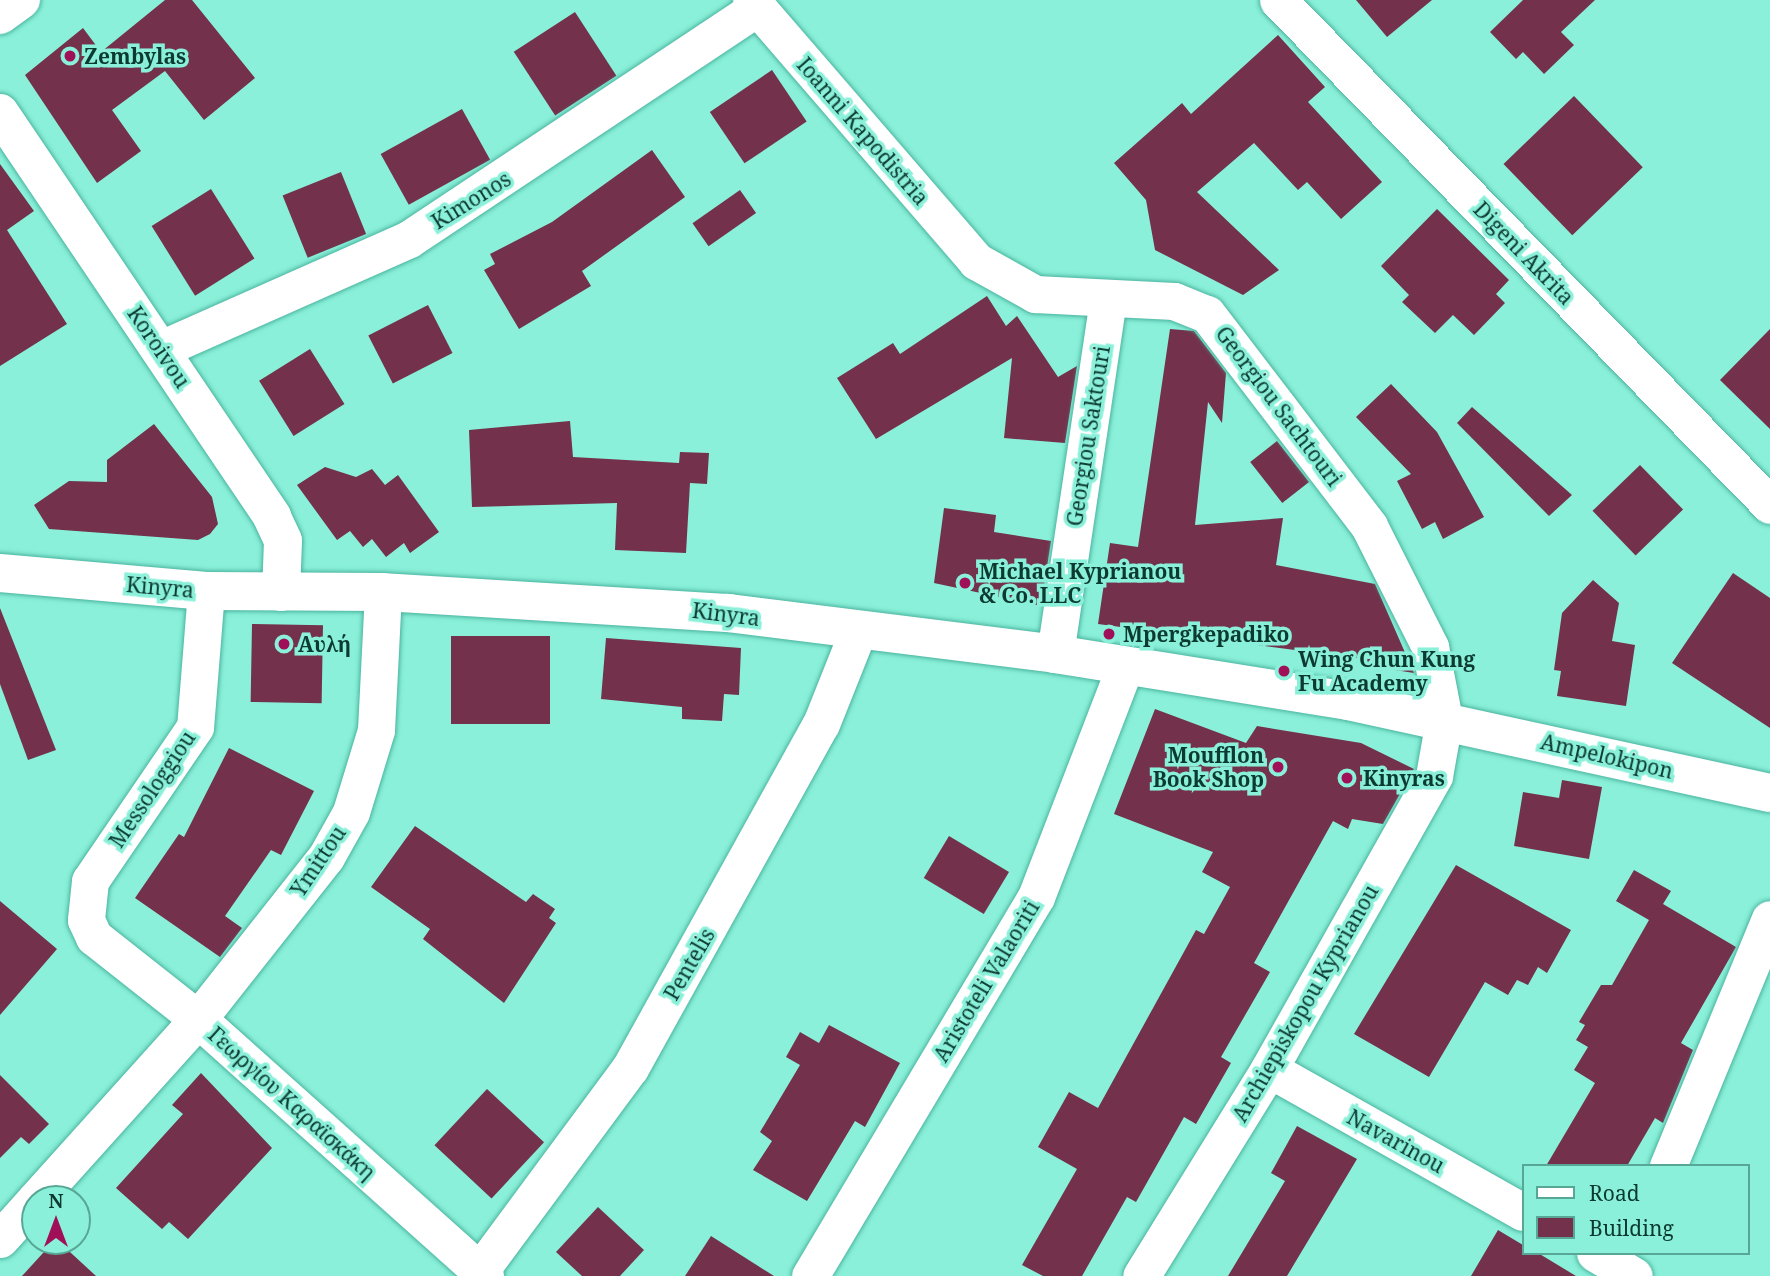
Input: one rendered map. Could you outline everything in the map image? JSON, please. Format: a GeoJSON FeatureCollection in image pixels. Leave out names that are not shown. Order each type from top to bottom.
{"type":"FeatureCollection","features":[{"type":"Feature","properties":{"kind":"street"},"geometry":{"type":"LineString","coordinates":[[0,15],[21,0]]}},
{"type":"Feature","properties":{"kind":"street","name":"Digeni Akrita"},"geometry":{"type":"LineString","coordinates":[[1278,0],[1770,505]]}},
{"type":"Feature","properties":{"kind":"street","name":"Ioanni Kapodistria"},"geometry":{"type":"LineString","coordinates":[[754,4],[976,261]]}},
{"type":"Feature","properties":{"kind":"street","name":"Kimonos"},"geometry":{"type":"LineString","coordinates":[[161,349],[409,239],[568,139],[754,4]]}},
{"type":"Feature","properties":{"kind":"street","name":"Koroivou"},"geometry":{"type":"LineString","coordinates":[[0,113],[272,517],[283,541],[281,592]]}},
{"type":"Feature","properties":{"kind":"street","name":"Georgiou Sachtouri"},"geometry":{"type":"LineString","coordinates":[[976,261],[1035,294],[1108,301],[1192,304],[1225,333],[1369,526],[1406,590],[1430,647],[1444,720]]}},
{"type":"Feature","properties":{"kind":"street","name":"Georgiou Saktouri"},"geometry":{"type":"LineString","coordinates":[[1055,654],[1108,301]]}},
{"type":"Feature","properties":{"kind":"street","name":"Kinyra"},"geometry":{"type":"LineString","coordinates":[[0,573],[205,591],[383,592],[632,604],[1055,654],[1125,669],[1444,720]]}},
{"type":"Feature","properties":{"kind":"street","name":"Messologgiou"},"geometry":{"type":"LineString","coordinates":[[94,937],[83,902],[90,881],[195,727],[205,591]]}},
{"type":"Feature","properties":{"kind":"street","name":"Ymittou"},"geometry":{"type":"LineString","coordinates":[[49,1185],[198,1018],[326,857],[351,812],[376,730],[383,592]]}},
{"type":"Feature","properties":{"kind":"street","name":"Pentelis"},"geometry":{"type":"LineString","coordinates":[[482,1274],[630,1069],[781,802],[821,724],[858,631]]}},
{"type":"Feature","properties":{"kind":"street","name":"Aristoteli Valaoriti"},"geometry":{"type":"LineString","coordinates":[[810,1276],[1036,897],[1125,669]]}},
{"type":"Feature","properties":{"kind":"street","name":"Ampelokipon"},"geometry":{"type":"LineString","coordinates":[[1444,720],[1768,788]]}},
{"type":"Feature","properties":{"kind":"street","name":"Archiepiskopou Kyprianou"},"geometry":{"type":"LineString","coordinates":[[1141,1276],[1269,1069],[1420,804],[1434,776],[1444,720]]}},
{"type":"Feature","properties":{"kind":"street"},"geometry":{"type":"LineString","coordinates":[[1669,1164],[1770,919]]}},
{"type":"Feature","properties":{"kind":"street","name":"Γεωργίου Καραϊσκάκη"},"geometry":{"type":"LineString","coordinates":[[94,937],[198,1018],[482,1274]]}},
{"type":"Feature","properties":{"kind":"street","name":"Navarinou"},"geometry":{"type":"LineString","coordinates":[[1269,1069],[1522,1211]]}},
{"type":"Feature","properties":{"kind":"street","name":"Ymittou"},"geometry":{"type":"LineString","coordinates":[[0,1239],[21,1216]]}},
{"type":"Feature","properties":{"kind":"building"},"geometry":{"type":"Polygon","coordinates":[[[165,0],[192,0],[255,78],[204,120],[165,71],[112,110],[141,151],[97,183],[25,75],[83,28],[101,52],[165,0]]]}},
{"type":"Feature","properties":{"kind":"building"},"geometry":{"type":"Polygon","coordinates":[[[1356,0],[1432,0],[1387,37],[1356,0]]]}},
{"type":"Feature","properties":{"kind":"building"},"geometry":{"type":"Polygon","coordinates":[[[1523,0],[1595,0],[1561,32],[1574,45],[1544,74],[1523,52],[1516,59],[1490,32],[1523,0]]]}},
{"type":"Feature","properties":{"kind":"building"},"geometry":{"type":"Polygon","coordinates":[[[575,12],[616,76],[555,115],[514,52],[575,12]]]}},
{"type":"Feature","properties":{"kind":"building"},"geometry":{"type":"Polygon","coordinates":[[[1278,35],[1325,87],[1308,102],[1382,182],[1341,219],[1307,182],[1298,190],[1254,143],[1197,192],[1279,270],[1243,295],[1155,250],[1146,200],[1114,163],[1182,103],[1191,114],[1278,35]]]}},
{"type":"Feature","properties":{"kind":"building"},"geometry":{"type":"Polygon","coordinates":[[[772,70],[807,121],[744,163],[710,112],[772,70]]]}},
{"type":"Feature","properties":{"kind":"building"},"geometry":{"type":"Polygon","coordinates":[[[1574,96],[1643,167],[1572,235],[1504,164],[1574,96]]]}},
{"type":"Feature","properties":{"kind":"building"},"geometry":{"type":"Polygon","coordinates":[[[462,109],[490,160],[409,205],[381,154],[462,109]]]}},
{"type":"Feature","properties":{"kind":"building"},"geometry":{"type":"Polygon","coordinates":[[[652,150],[685,197],[582,271],[591,286],[519,329],[484,270],[495,264],[490,254],[552,222],[652,150]]]}},
{"type":"Feature","properties":{"kind":"building"},"geometry":{"type":"Polygon","coordinates":[[[0,164],[34,211],[7,230],[67,324],[0,366],[0,164]]]}},
{"type":"Feature","properties":{"kind":"building"},"geometry":{"type":"Polygon","coordinates":[[[341,172],[366,234],[308,258],[283,196],[341,172]]]}},
{"type":"Feature","properties":{"kind":"building"},"geometry":{"type":"Polygon","coordinates":[[[211,189],[254,259],[195,296],[152,226],[211,189]]]}},
{"type":"Feature","properties":{"kind":"building"},"geometry":{"type":"Polygon","coordinates":[[[740,190],[756,213],[709,246],[692,223],[740,190]]]}},
{"type":"Feature","properties":{"kind":"building"},"geometry":{"type":"Polygon","coordinates":[[[1437,209],[1509,280],[1496,294],[1505,303],[1474,335],[1453,315],[1435,333],[1402,302],[1409,295],[1381,266],[1437,209]]]}},
{"type":"Feature","properties":{"kind":"building"},"geometry":{"type":"Polygon","coordinates":[[[987,296],[1006,326],[1017,316],[1058,377],[1077,366],[1065,443],[1004,438],[1012,358],[876,439],[837,378],[893,343],[900,354],[987,296]]]}},
{"type":"Feature","properties":{"kind":"building"},"geometry":{"type":"Polygon","coordinates":[[[428,305],[453,353],[393,384],[368,335],[428,305]]]}},
{"type":"Feature","properties":{"kind":"building"},"geometry":{"type":"Polygon","coordinates":[[[1170,329],[1194,331],[1226,373],[1222,423],[1208,402],[1195,525],[1283,518],[1276,565],[1375,584],[1414,673],[1363,665],[1364,659],[1098,624],[1110,543],[1138,547],[1170,329]]]}},
{"type":"Feature","properties":{"kind":"building"},"geometry":{"type":"Polygon","coordinates":[[[1770,329],[1770,429],[1720,380],[1770,329]]]}},
{"type":"Feature","properties":{"kind":"building"},"geometry":{"type":"Polygon","coordinates":[[[310,349],[344,404],[294,436],[259,381],[310,349]]]}},
{"type":"Feature","properties":{"kind":"building"},"geometry":{"type":"Polygon","coordinates":[[[1391,384],[1437,432],[1484,517],[1443,539],[1435,522],[1422,529],[1397,481],[1411,474],[1356,417],[1391,384]]]}},
{"type":"Feature","properties":{"kind":"building"},"geometry":{"type":"Polygon","coordinates":[[[1472,407],[1572,495],[1549,516],[1457,423],[1472,407]]]}},
{"type":"Feature","properties":{"kind":"building"},"geometry":{"type":"Polygon","coordinates":[[[570,421],[573,457],[679,463],[680,452],[709,453],[707,484],[690,483],[686,553],[615,550],[617,503],[472,507],[469,430],[570,421]]]}},
{"type":"Feature","properties":{"kind":"building"},"geometry":{"type":"Polygon","coordinates":[[[154,424],[212,497],[218,524],[210,534],[198,540],[49,529],[34,505],[69,481],[107,482],[107,460],[154,424]]]}},
{"type":"Feature","properties":{"kind":"building"},"geometry":{"type":"Polygon","coordinates":[[[1277,441],[1309,482],[1282,503],[1250,462],[1277,441]]]}},
{"type":"Feature","properties":{"kind":"building"},"geometry":{"type":"Polygon","coordinates":[[[1640,465],[1683,510],[1636,555],[1593,511],[1640,465]]]}},
{"type":"Feature","properties":{"kind":"building"},"geometry":{"type":"Polygon","coordinates":[[[325,467],[356,477],[372,469],[385,485],[398,475],[439,532],[410,553],[404,543],[386,557],[372,539],[363,547],[350,531],[337,540],[297,485],[325,467]]]}},
{"type":"Feature","properties":{"kind":"building"},"geometry":{"type":"Polygon","coordinates":[[[944,508],[996,515],[994,532],[1051,541],[1041,606],[934,583],[944,508]]]}},
{"type":"Feature","properties":{"kind":"building"},"geometry":{"type":"Polygon","coordinates":[[[1733,573],[1770,598],[1770,728],[1672,663],[1733,573]]]}},
{"type":"Feature","properties":{"kind":"building"},"geometry":{"type":"Polygon","coordinates":[[[1593,580],[1619,603],[1612,641],[1635,645],[1626,706],[1557,696],[1561,671],[1554,670],[1562,613],[1593,580]]]}},
{"type":"Feature","properties":{"kind":"building"},"geometry":{"type":"Polygon","coordinates":[[[0,608],[56,750],[28,760],[0,684],[0,608]]]}},
{"type":"Feature","properties":{"kind":"building"},"geometry":{"type":"Polygon","coordinates":[[[252,624],[323,625],[322,703],[251,702],[252,624]]]}},
{"type":"Feature","properties":{"kind":"building"},"geometry":{"type":"Polygon","coordinates":[[[451,636],[550,636],[550,724],[451,724],[451,636]]]}},
{"type":"Feature","properties":{"kind":"building"},"geometry":{"type":"Polygon","coordinates":[[[606,638],[741,648],[739,695],[724,694],[722,721],[682,719],[682,707],[601,699],[606,638]]]}},
{"type":"Feature","properties":{"kind":"building"},"geometry":{"type":"Polygon","coordinates":[[[1155,709],[1246,743],[1257,726],[1361,743],[1414,769],[1383,824],[1352,819],[1348,829],[1333,821],[1254,963],[1270,972],[1221,1057],[1231,1063],[1196,1124],[1184,1117],[1136,1202],[1127,1197],[1082,1276],[1043,1276],[1022,1265],[1077,1169],[1038,1147],[1069,1092],[1098,1108],[1196,930],[1204,934],[1230,887],[1202,872],[1213,852],[1114,814],[1155,709]]]}},
{"type":"Feature","properties":{"kind":"building"},"geometry":{"type":"Polygon","coordinates":[[[229,748],[314,791],[281,855],[271,850],[225,916],[242,928],[220,957],[135,898],[179,834],[184,837],[229,748]]]}},
{"type":"Feature","properties":{"kind":"building"},"geometry":{"type":"Polygon","coordinates":[[[1562,780],[1602,787],[1589,859],[1514,846],[1523,792],[1559,798],[1562,780]]]}},
{"type":"Feature","properties":{"kind":"building"},"geometry":{"type":"Polygon","coordinates":[[[415,826],[526,902],[533,894],[555,909],[549,918],[556,923],[504,1003],[423,939],[430,929],[371,887],[415,826]]]}},
{"type":"Feature","properties":{"kind":"building"},"geometry":{"type":"Polygon","coordinates":[[[949,836],[1009,872],[984,914],[924,878],[949,836]]]}},
{"type":"Feature","properties":{"kind":"building"},"geometry":{"type":"Polygon","coordinates":[[[1456,865],[1571,930],[1547,973],[1538,967],[1528,985],[1517,980],[1508,995],[1485,982],[1429,1077],[1354,1034],[1456,865]]]}},
{"type":"Feature","properties":{"kind":"building"},"geometry":{"type":"Polygon","coordinates":[[[1634,870],[1671,891],[1663,904],[1736,947],[1681,1043],[1693,1050],[1663,1123],[1655,1118],[1628,1164],[1547,1164],[1595,1083],[1574,1070],[1588,1047],[1576,1040],[1585,1025],[1579,1022],[1601,985],[1612,985],[1649,920],[1616,901],[1634,870]]]}},
{"type":"Feature","properties":{"kind":"building"},"geometry":{"type":"Polygon","coordinates":[[[0,901],[57,949],[0,1015],[0,901]]]}},
{"type":"Feature","properties":{"kind":"building"},"geometry":{"type":"Polygon","coordinates":[[[829,1025],[900,1063],[865,1127],[855,1121],[807,1201],[753,1170],[772,1141],[760,1132],[800,1065],[786,1057],[800,1032],[819,1043],[829,1025]]]}},
{"type":"Feature","properties":{"kind":"building"},"geometry":{"type":"Polygon","coordinates":[[[201,1073],[272,1148],[188,1239],[169,1222],[162,1229],[116,1188],[183,1114],[172,1105],[201,1073]]]}},
{"type":"Feature","properties":{"kind":"building"},"geometry":{"type":"Polygon","coordinates":[[[0,1075],[49,1124],[29,1144],[21,1137],[0,1158],[0,1075]]]}},
{"type":"Feature","properties":{"kind":"building"},"geometry":{"type":"Polygon","coordinates":[[[487,1089],[544,1142],[492,1199],[434,1145],[487,1089]]]}},
{"type":"Feature","properties":{"kind":"building"},"geometry":{"type":"Polygon","coordinates":[[[1297,1126],[1357,1159],[1287,1276],[1228,1276],[1285,1181],[1271,1173],[1297,1126]]]}},
{"type":"Feature","properties":{"kind":"building"},"geometry":{"type":"Polygon","coordinates":[[[598,1207],[644,1250],[620,1276],[582,1276],[556,1252],[598,1207]]]}},
{"type":"Feature","properties":{"kind":"building"},"geometry":{"type":"Polygon","coordinates":[[[1498,1230],[1522,1244],[1522,1255],[1541,1255],[1576,1276],[1471,1276],[1498,1230]]]}},
{"type":"Feature","properties":{"kind":"building"},"geometry":{"type":"Polygon","coordinates":[[[711,1236],[774,1276],[685,1276],[711,1236]]]}},
{"type":"Feature","properties":{"kind":"building"},"geometry":{"type":"Polygon","coordinates":[[[41,1255],[73,1255],[96,1276],[22,1276],[41,1255]]]}},
{"type":"Feature","properties":{"kind":"place","name":"Zembylas"},"geometry":{"type":"Point","coordinates":[70,56]}},
{"type":"Feature","properties":{"kind":"place","name":"Michael Kyprianou & Co. LLC"},"geometry":{"type":"Point","coordinates":[965,583]}},
{"type":"Feature","properties":{"kind":"place","name":"Mpergkepadiko"},"geometry":{"type":"Point","coordinates":[1109,634]}},
{"type":"Feature","properties":{"kind":"place","name":"Αυλή"},"geometry":{"type":"Point","coordinates":[284,644]}},
{"type":"Feature","properties":{"kind":"place","name":"Wing Chun Kung Fu Academy"},"geometry":{"type":"Point","coordinates":[1284,671]}},
{"type":"Feature","properties":{"kind":"place","name":"Moufflon Book Shop"},"geometry":{"type":"Point","coordinates":[1278,767]}},
{"type":"Feature","properties":{"kind":"place","name":"Kinyras"},"geometry":{"type":"Point","coordinates":[1347,778]}}]}
